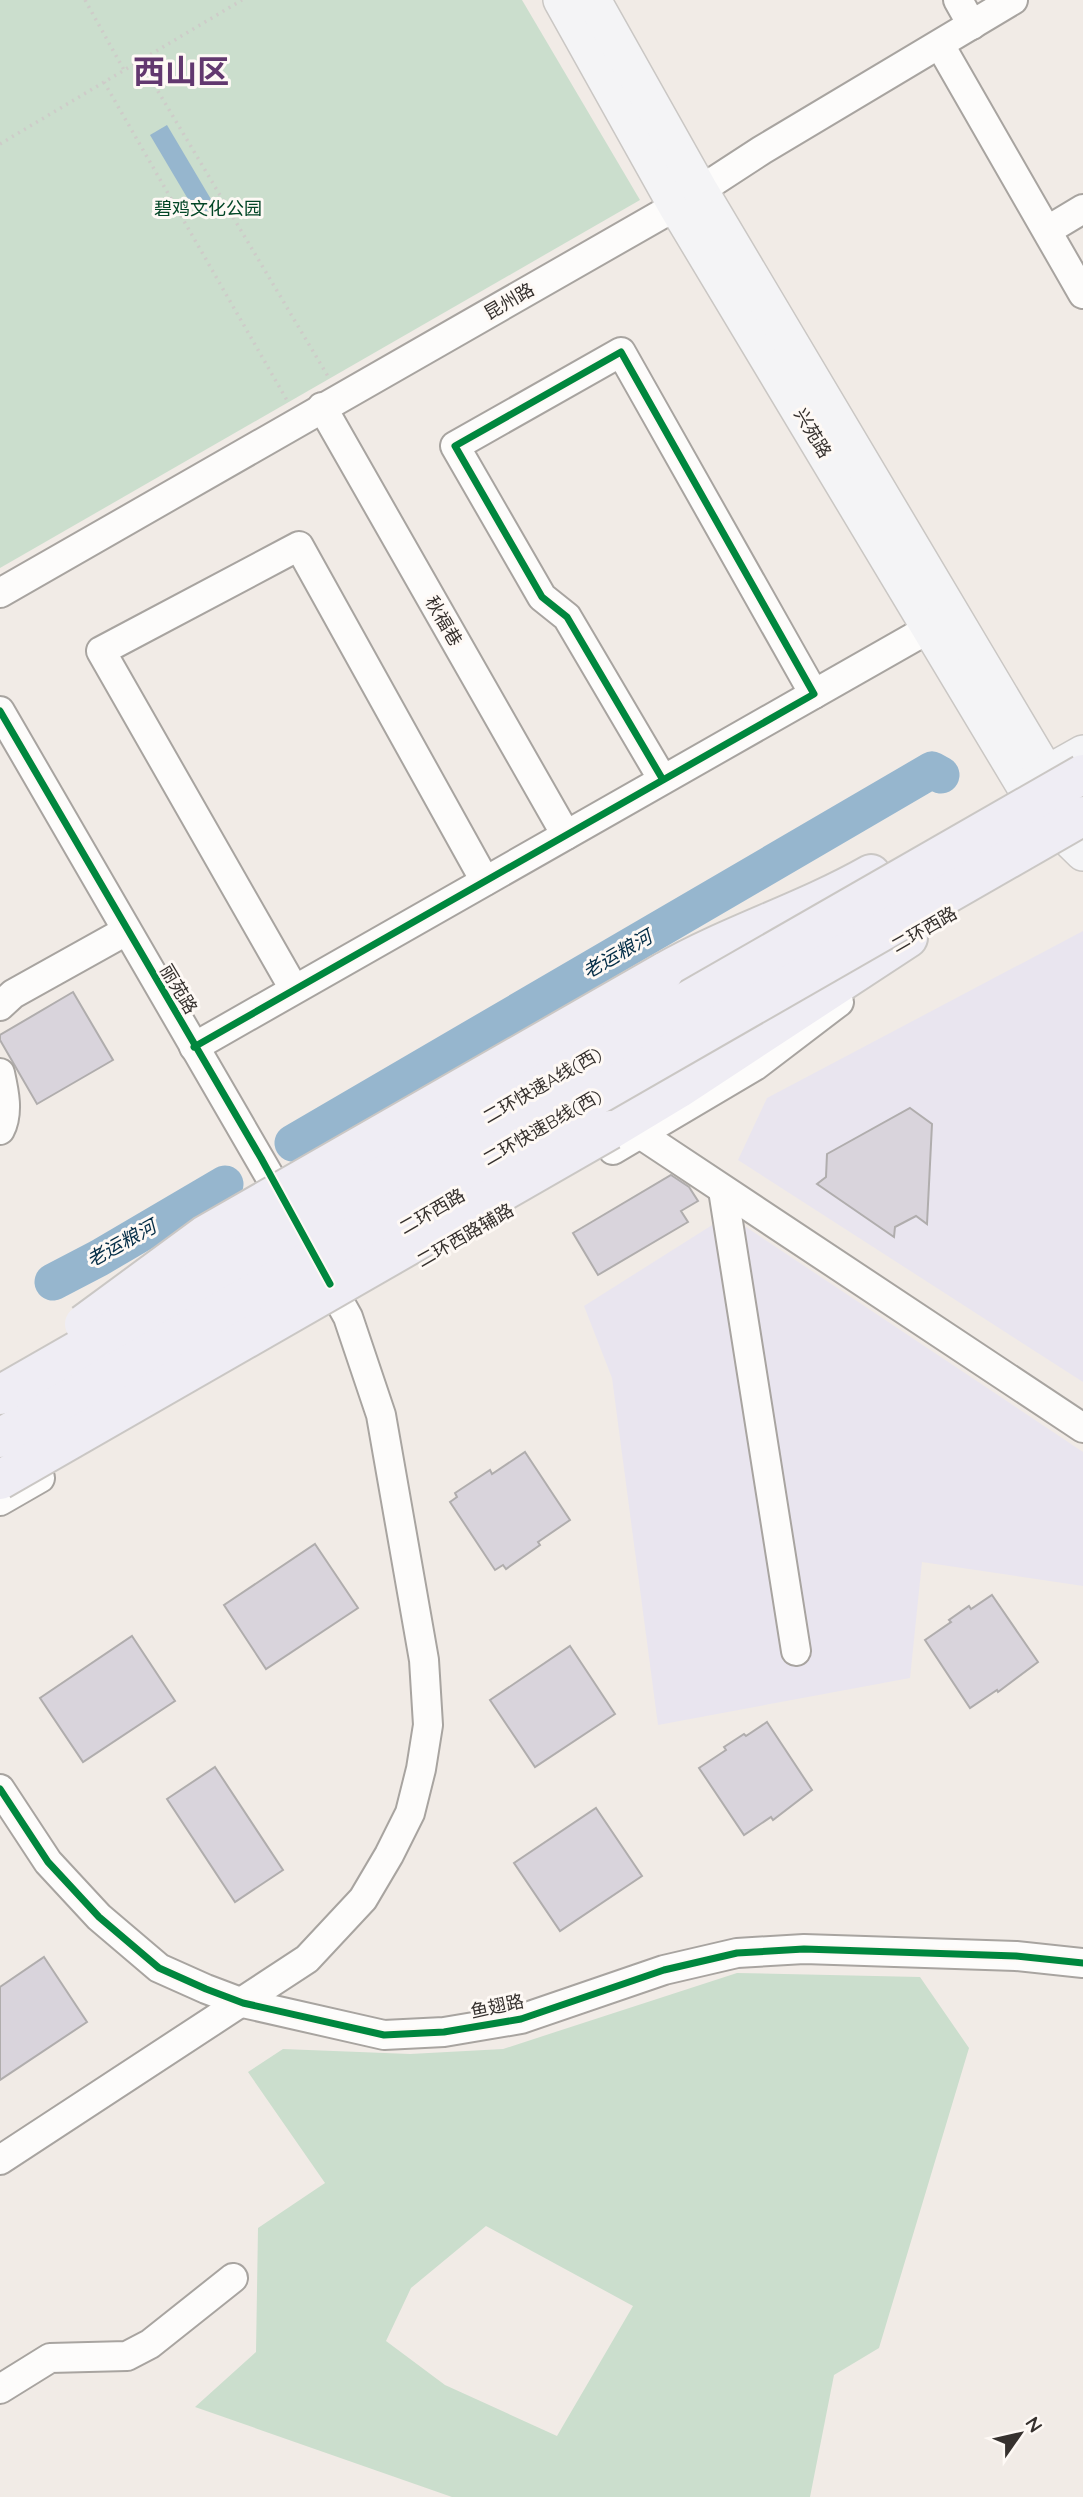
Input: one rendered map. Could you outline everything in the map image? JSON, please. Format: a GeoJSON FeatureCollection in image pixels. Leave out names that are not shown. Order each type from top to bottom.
{"type":"FeatureCollection","features":[{"type":"Feature","properties":{"kind":"highway","name":"二环快速A线(西)"},"geometry":{"type":"LineString","coordinates":[[0,1395],[1052,778]]}},
{"type":"Feature","properties":{"kind":"highway","name":"二环快速B线(西)"},"geometry":{"type":"LineString","coordinates":[[0,1438],[1081,839]]}},
{"type":"Feature","properties":{"kind":"highway"},"geometry":{"type":"LineString","coordinates":[[0,1385],[205,1235],[664,972],[871,874]]}},
{"type":"Feature","properties":{"kind":"highway"},"geometry":{"type":"LineString","coordinates":[[0,1480],[625,1132],[678,1089],[908,938]]}},
{"type":"Feature","properties":{"kind":"main road","name":"兴苑路"},"geometry":{"type":"LineString","coordinates":[[561,0],[1052,778],[1081,839]]}},
{"type":"Feature","properties":{"kind":"main road","name":"兴苑路"},"geometry":{"type":"LineString","coordinates":[[593,0],[689,199],[930,628],[1052,778]]}},
{"type":"Feature","properties":{"kind":"main road"},"geometry":{"type":"LineString","coordinates":[[0,1374],[871,874],[1052,778],[1083,753]]}},
{"type":"Feature","properties":{"kind":"main road","name":"二环西路"},"geometry":{"type":"LineString","coordinates":[[0,1459],[332,1288],[908,938],[1081,839]]}},
{"type":"Feature","properties":{"kind":"street"},"geometry":{"type":"LineString","coordinates":[[958,0],[972,25]]}},
{"type":"Feature","properties":{"kind":"street","name":"昆州路"},"geometry":{"type":"LineString","coordinates":[[0,593],[689,199],[762,150],[1013,0]]}},
{"type":"Feature","properties":{"kind":"street"},"geometry":{"type":"LineString","coordinates":[[940,44],[1083,294]]}},
{"type":"Feature","properties":{"kind":"street"},"geometry":{"type":"LineString","coordinates":[[1048,230],[1083,209]]}},
{"type":"Feature","properties":{"kind":"street"},"geometry":{"type":"LineString","coordinates":[[663,780],[567,617],[542,597],[455,446],[621,352],[814,694]]}},
{"type":"Feature","properties":{"kind":"street","name":"秋福巷"},"geometry":{"type":"LineString","coordinates":[[321,408],[566,835]]}},
{"type":"Feature","properties":{"kind":"street"},"geometry":{"type":"LineString","coordinates":[[294,989],[102,652],[299,546],[485,881]]}},
{"type":"Feature","properties":{"kind":"street"},"geometry":{"type":"LineString","coordinates":[[194,1047],[930,628]]}},
{"type":"Feature","properties":{"kind":"street","name":"丽苑路"},"geometry":{"type":"LineString","coordinates":[[0,711],[348,1317],[381,1415],[424,1660],[428,1725],[410,1812],[389,1855],[363,1899],[307,1959],[0,2160]]}},
{"type":"Feature","properties":{"kind":"street"},"geometry":{"type":"LineString","coordinates":[[0,1006],[13,994],[126,931]]}},
{"type":"Feature","properties":{"kind":"street"},"geometry":{"type":"LineString","coordinates":[[0,1073],[5,1098],[4,1124],[0,1130]]}},
{"type":"Feature","properties":{"kind":"street"},"geometry":{"type":"LineString","coordinates":[[625,1132],[723,1190],[1083,1428]]}},
{"type":"Feature","properties":{"kind":"street","name":"二环西路辅路"},"geometry":{"type":"LineString","coordinates":[[0,1501],[332,1288],[625,1132]]}},
{"type":"Feature","properties":{"kind":"street"},"geometry":{"type":"LineString","coordinates":[[723,1190],[796,1651]]}},
{"type":"Feature","properties":{"kind":"street","name":"鱼翅路"},"geometry":{"type":"LineString","coordinates":[[0,1788],[48,1863],[99,1917],[159,1968],[243,2003],[384,2035],[444,2032],[521,2019],[664,1970],[737,1953],[817,1949],[1016,1956],[1083,1963]]}},
{"type":"Feature","properties":{"kind":"street"},"geometry":{"type":"LineString","coordinates":[[0,2389],[50,2358],[127,2356],[150,2344],[233,2278]]}},
{"type":"Feature","properties":{"kind":"path"},"geometry":{"type":"LineString","coordinates":[[85,0],[124,70]]}},
{"type":"Feature","properties":{"kind":"path"},"geometry":{"type":"LineString","coordinates":[[0,144],[242,0]]}},
{"type":"Feature","properties":{"kind":"path"},"geometry":{"type":"LineString","coordinates":[[140,61],[321,408]]}},
{"type":"Feature","properties":{"kind":"path"},"geometry":{"type":"LineString","coordinates":[[104,82],[321,408]]}},
{"type":"Feature","properties":{"kind":"shaded area"},"geometry":{"type":"Polygon","coordinates":[[[1083,931],[1083,1382],[738,1160],[767,1098],[1083,931]]]}},
{"type":"Feature","properties":{"kind":"shaded area"},"geometry":{"type":"Polygon","coordinates":[[[728,1215],[1083,1452],[1083,1586],[922,1562],[910,1678],[658,1725],[612,1378],[584,1306],[728,1215]]]}},
{"type":"Feature","properties":{"kind":"green space","name":"碧鸡文化公园"},"geometry":{"type":"Polygon","coordinates":[[[0,0],[522,0],[640,200],[0,568],[0,0]]]}},
{"type":"Feature","properties":{"kind":"green space"},"geometry":{"type":"Polygon","coordinates":[[[737,1973],[920,1977],[969,2048],[879,2348],[834,2375],[810,2497],[452,2497],[195,2407],[256,2352],[258,2228],[325,2183],[248,2072],[283,2049],[410,2054],[503,2049],[737,1973]],[[486,2226],[411,2288],[386,2341],[445,2385],[557,2436],[633,2306],[486,2226]]]}},
{"type":"Feature","properties":{"kind":"water"},"geometry":{"type":"Polygon","coordinates":[[[167,125],[215,206],[198,216],[150,135],[167,125]]]}},
{"type":"Feature","properties":{"kind":"building"},"geometry":{"type":"Polygon","coordinates":[[[73,992],[113,1060],[37,1104],[0,1040],[0,1035],[73,992]]]}},
{"type":"Feature","properties":{"kind":"building"},"geometry":{"type":"Polygon","coordinates":[[[910,1108],[932,1124],[927,1224],[916,1216],[895,1227],[894,1237],[817,1184],[826,1177],[827,1154],[910,1108]]]}},
{"type":"Feature","properties":{"kind":"building"},"geometry":{"type":"Polygon","coordinates":[[[671,1175],[689,1187],[698,1201],[681,1211],[688,1222],[598,1275],[573,1233],[671,1175]]]}},
{"type":"Feature","properties":{"kind":"building"},"geometry":{"type":"Polygon","coordinates":[[[525,1452],[570,1520],[506,1569],[503,1565],[495,1570],[450,1502],[457,1497],[455,1493],[490,1470],[492,1474],[525,1452]]]}},
{"type":"Feature","properties":{"kind":"building"},"geometry":{"type":"Polygon","coordinates":[[[315,1544],[358,1608],[266,1669],[224,1605],[315,1544]]]}},
{"type":"Feature","properties":{"kind":"building"},"geometry":{"type":"Polygon","coordinates":[[[992,1595],[1038,1662],[998,1692],[997,1690],[970,1708],[925,1640],[969,1606],[971,1609],[992,1595]]]}},
{"type":"Feature","properties":{"kind":"building"},"geometry":{"type":"Polygon","coordinates":[[[132,1636],[175,1701],[83,1762],[40,1698],[132,1636]]]}},
{"type":"Feature","properties":{"kind":"building"},"geometry":{"type":"Polygon","coordinates":[[[570,1646],[615,1714],[535,1767],[490,1700],[570,1646]]]}},
{"type":"Feature","properties":{"kind":"building"},"geometry":{"type":"Polygon","coordinates":[[[767,1722],[812,1790],[773,1820],[771,1817],[744,1835],[699,1768],[726,1750],[724,1747],[767,1722]]]}},
{"type":"Feature","properties":{"kind":"building"},"geometry":{"type":"Polygon","coordinates":[[[215,1767],[283,1870],[235,1902],[167,1799],[215,1767]]]}},
{"type":"Feature","properties":{"kind":"building"},"geometry":{"type":"Polygon","coordinates":[[[596,1808],[642,1876],[560,1931],[514,1863],[596,1808]]]}},
{"type":"Feature","properties":{"kind":"building"},"geometry":{"type":"Polygon","coordinates":[[[44,1957],[87,2022],[0,2080],[0,1987],[44,1957]]]}},
{"type":"Feature","properties":{"kind":"waterway","name":"老运粮河"},"geometry":{"type":"LineString","coordinates":[[293,1143],[932,770],[941,775]]}},
{"type":"Feature","properties":{"kind":"waterway","name":"老运粮河"},"geometry":{"type":"LineString","coordinates":[[53,1282],[225,1184]]}},
{"type":"Feature","properties":{"kind":"cycle path"},"geometry":{"type":"LineString","coordinates":[[194,1047],[814,694],[621,352],[455,446],[542,597],[567,617],[663,780]]}},
{"type":"Feature","properties":{"kind":"cycle path"},"geometry":{"type":"LineString","coordinates":[[0,711],[261,1158],[330,1284]]}},
{"type":"Feature","properties":{"kind":"cycle path"},"geometry":{"type":"LineString","coordinates":[[0,1789],[48,1862],[99,1917],[159,1968],[243,2003],[384,2035],[444,2032],[521,2019],[664,1970],[737,1953],[804,1949],[1016,1956],[1083,1963]]}},
{"type":"Feature","properties":{"kind":"district","name":"西山区"},"geometry":{"type":"Point","coordinates":[181,71]}}]}
